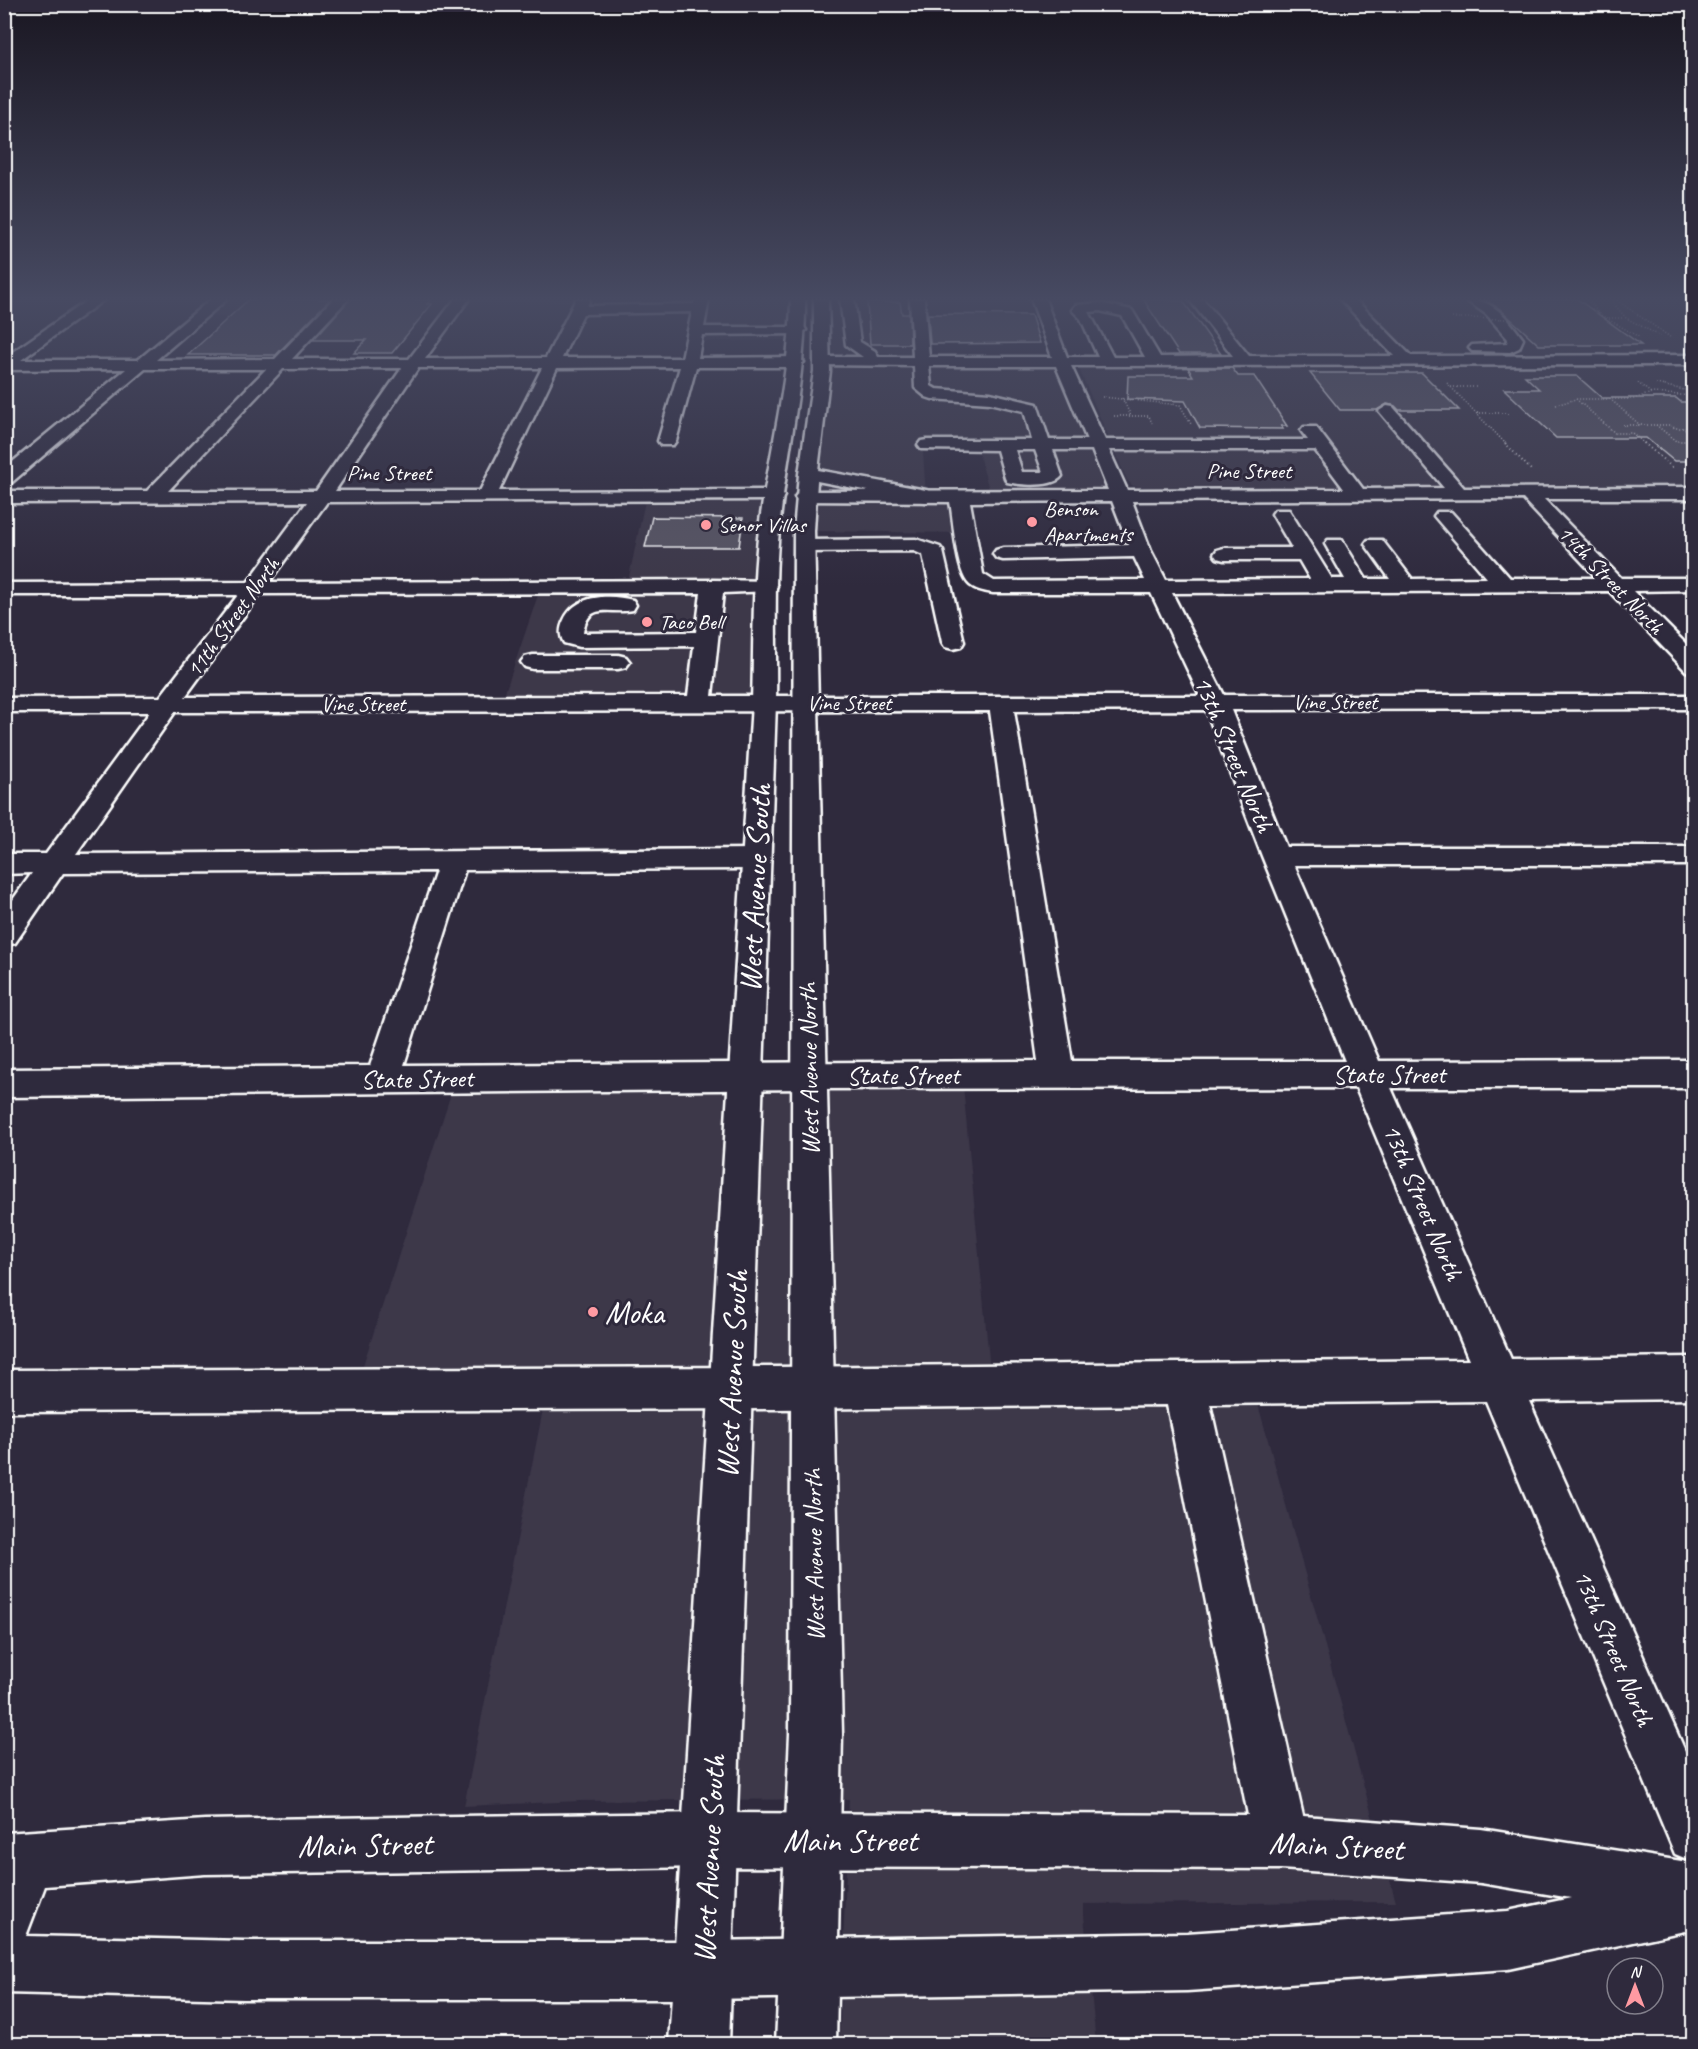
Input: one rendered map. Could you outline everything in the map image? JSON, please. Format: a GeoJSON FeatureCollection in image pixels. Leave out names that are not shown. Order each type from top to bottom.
{"type":"FeatureCollection","features":[{"type":"Feature","properties":{"kind":"street"},"geometry":{"type":"LineString","coordinates":[[4,479],[108,395]]}},
{"type":"Feature","properties":{"kind":"street"},"geometry":{"type":"LineString","coordinates":[[151,498],[250,395]]}},
{"type":"Feature","properties":{"kind":"street","name":"11th Street North"},"geometry":{"type":"LineString","coordinates":[[4,936],[168,704],[321,497],[392,395]]}},
{"type":"Feature","properties":{"kind":"street"},"geometry":{"type":"LineString","coordinates":[[486,496],[536,395]]}},
{"type":"Feature","properties":{"kind":"street"},"geometry":{"type":"LineString","coordinates":[[667,441],[680,395]]}},
{"type":"Feature","properties":{"kind":"street"},"geometry":{"type":"LineString","coordinates":[[764,703],[766,586],[774,496],[791,395]]}},
{"type":"Feature","properties":{"kind":"street","name":"West Avenue North"},"geometry":{"type":"LineString","coordinates":[[813,1840],[816,1734],[805,497],[818,395]]}},
{"type":"Feature","properties":{"kind":"street"},"geometry":{"type":"LineString","coordinates":[[954,395],[990,398],[1031,408],[1049,407]]}},
{"type":"Feature","properties":{"kind":"street","name":"13th Street North"},"geometry":{"type":"LineString","coordinates":[[1078,395],[1141,551],[1215,702],[1276,856],[1368,1075],[1694,1835]]}},
{"type":"Feature","properties":{"kind":"street"},"geometry":{"type":"LineString","coordinates":[[1004,445],[1014,478],[1053,476],[1031,408]]}},
{"type":"Feature","properties":{"kind":"street"},"geometry":{"type":"LineString","coordinates":[[1387,411],[1459,494]]}},
{"type":"Feature","properties":{"kind":"street"},"geometry":{"type":"LineString","coordinates":[[927,445],[1203,446],[1315,438],[1357,494]]}},
{"type":"Feature","properties":{"kind":"street"},"geometry":{"type":"LineString","coordinates":[[808,474],[926,496]]}},
{"type":"Feature","properties":{"kind":"street","name":"14th Street North"},"geometry":{"type":"LineString","coordinates":[[1528,494],[1694,666]]}},
{"type":"Feature","properties":{"kind":"street","name":"Pine Street"},"geometry":{"type":"LineString","coordinates":[[805,497],[1694,494]]}},
{"type":"Feature","properties":{"kind":"street","name":"Pine Street"},"geometry":{"type":"LineString","coordinates":[[4,497],[774,496]]}},
{"type":"Feature","properties":{"kind":"street"},"geometry":{"type":"LineString","coordinates":[[959,496],[973,576],[980,583],[993,587],[1694,584]]}},
{"type":"Feature","properties":{"kind":"street"},"geometry":{"type":"LineString","coordinates":[[1282,514],[1325,586]]}},
{"type":"Feature","properties":{"kind":"street"},"geometry":{"type":"LineString","coordinates":[[1444,516],[1504,585]]}},
{"type":"Feature","properties":{"kind":"street"},"geometry":{"type":"LineString","coordinates":[[1335,544],[1360,586]]}},
{"type":"Feature","properties":{"kind":"street"},"geometry":{"type":"LineString","coordinates":[[1376,544],[1406,586]]}},
{"type":"Feature","properties":{"kind":"street"},"geometry":{"type":"LineString","coordinates":[[805,546],[916,545],[933,551],[967,550]]}},
{"type":"Feature","properties":{"kind":"street"},"geometry":{"type":"LineString","coordinates":[[933,551],[953,642]]}},
{"type":"Feature","properties":{"kind":"street"},"geometry":{"type":"LineString","coordinates":[[1003,554],[1141,551]]}},
{"type":"Feature","properties":{"kind":"street"},"geometry":{"type":"LineString","coordinates":[[1224,554],[1306,554]]}},
{"type":"Feature","properties":{"kind":"street"},"geometry":{"type":"LineString","coordinates":[[697,655],[579,640],[572,638],[571,633],[577,613],[582,608],[592,605],[712,595],[766,586]]}},
{"type":"Feature","properties":{"kind":"street"},"geometry":{"type":"LineString","coordinates":[[4,589],[255,587],[712,595]]}},
{"type":"Feature","properties":{"kind":"street"},"geometry":{"type":"LineString","coordinates":[[699,704],[697,655],[712,595]]}},
{"type":"Feature","properties":{"kind":"street"},"geometry":{"type":"LineString","coordinates":[[520,704],[533,662],[542,644],[550,641],[579,640]]}},
{"type":"Feature","properties":{"kind":"street"},"geometry":{"type":"LineString","coordinates":[[533,662],[636,662]]}},
{"type":"Feature","properties":{"kind":"street"},"geometry":{"type":"LineString","coordinates":[[1001,702],[1057,1075]]}},
{"type":"Feature","properties":{"kind":"street","name":"Vine Street"},"geometry":{"type":"LineString","coordinates":[[4,705],[1694,702]]}},
{"type":"Feature","properties":{"kind":"street","name":"West Avenue South"},"geometry":{"type":"LineString","coordinates":[[699,2044],[764,703]]}},
{"type":"Feature","properties":{"kind":"street"},"geometry":{"type":"LineString","coordinates":[[1276,856],[1694,856]]}},
{"type":"Feature","properties":{"kind":"street"},"geometry":{"type":"LineString","coordinates":[[4,864],[756,859]]}},
{"type":"Feature","properties":{"kind":"street"},"geometry":{"type":"LineString","coordinates":[[383,1079],[453,862]]}},
{"type":"Feature","properties":{"kind":"street","name":"State Street"},"geometry":{"type":"LineString","coordinates":[[4,1083],[746,1075],[1694,1074]]}},
{"type":"Feature","properties":{"kind":"street"},"geometry":{"type":"LineString","coordinates":[[4,1391],[812,1388],[1694,1378]]}},
{"type":"Feature","properties":{"kind":"street"},"geometry":{"type":"LineString","coordinates":[[1184,1383],[1281,1842]]}},
{"type":"Feature","properties":{"kind":"street","name":"Main Street"},"geometry":{"type":"LineString","coordinates":[[16,1860],[206,1847],[709,1840],[1281,1842],[1481,1856],[1694,1891]]}},
{"type":"Feature","properties":{"kind":"street"},"geometry":{"type":"LineString","coordinates":[[806,2044],[813,1840]]}},
{"type":"Feature","properties":{"kind":"street"},"geometry":{"type":"LineString","coordinates":[[4,1922],[16,1860]]}},
{"type":"Feature","properties":{"kind":"street"},"geometry":{"type":"LineString","coordinates":[[4,1964],[244,1970],[704,1970],[1187,1962],[1508,1940],[1694,1901]]}},
{"type":"Feature","properties":{"kind":"path"},"geometry":{"type":"LineString","coordinates":[[1458,395],[1534,473]]}},
{"type":"Feature","properties":{"kind":"path"},"geometry":{"type":"LineString","coordinates":[[1556,405],[1565,405],[1576,399],[1633,399],[1647,395]]}},
{"type":"Feature","properties":{"kind":"path"},"geometry":{"type":"LineString","coordinates":[[1675,395],[1694,396]]}},
{"type":"Feature","properties":{"kind":"path"},"geometry":{"type":"LineString","coordinates":[[1122,398],[1131,416]]}},
{"type":"Feature","properties":{"kind":"path"},"geometry":{"type":"LineString","coordinates":[[1082,403],[1122,398],[1180,405],[1203,446]]}},
{"type":"Feature","properties":{"kind":"path"},"geometry":{"type":"LineString","coordinates":[[1576,399],[1615,433],[1632,433]]}},
{"type":"Feature","properties":{"kind":"path"},"geometry":{"type":"LineString","coordinates":[[1610,399],[1641,425]]}},
{"type":"Feature","properties":{"kind":"path"},"geometry":{"type":"LineString","coordinates":[[1476,413],[1508,413]]}},
{"type":"Feature","properties":{"kind":"path"},"geometry":{"type":"LineString","coordinates":[[1113,416],[1149,416],[1154,426]]}},
{"type":"Feature","properties":{"kind":"path"},"geometry":{"type":"LineString","coordinates":[[1681,474],[1623,425],[1694,428]]}},
{"type":"Feature","properties":{"kind":"path"},"geometry":{"type":"LineString","coordinates":[[1656,425],[1676,441],[1694,441]]}},
{"type":"Feature","properties":{"kind":"path"},"geometry":{"type":"LineString","coordinates":[[1685,429],[1694,435]]}},
{"type":"Feature","properties":{"kind":"shaded area"},"geometry":{"type":"Polygon","coordinates":[[[814,395],[1076,395],[1119,495],[991,496],[978,452],[923,452],[926,496],[959,496],[964,533],[804,531],[814,395]]]}},
{"type":"Feature","properties":{"kind":"shaded area"},"geometry":{"type":"Polygon","coordinates":[[[1090,395],[1693,395],[1693,487],[1153,489],[1133,486],[1127,480],[1090,395]]]}},
{"type":"Feature","properties":{"kind":"shaded area"},"geometry":{"type":"Polygon","coordinates":[[[646,496],[774,496],[764,703],[501,704],[541,586],[627,586],[646,496]]]}},
{"type":"Feature","properties":{"kind":"shaded area"},"geometry":{"type":"Polygon","coordinates":[[[962,1075],[990,1370],[1248,1368],[1396,1902],[1083,1904],[1096,2044],[839,2044],[849,1799],[581,1801],[464,1806],[547,1389],[355,1390],[456,1078],[962,1075]]]}},
{"type":"Feature","properties":{"kind":"building"},"geometry":{"type":"Polygon","coordinates":[[[1127,395],[1266,395],[1287,426],[1281,426],[1283,429],[1200,428],[1185,401],[1127,399],[1127,395]]]}},
{"type":"Feature","properties":{"kind":"building"},"geometry":{"type":"Polygon","coordinates":[[[1328,395],[1444,395],[1459,410],[1399,410],[1387,404],[1377,410],[1340,410],[1328,395]]]}},
{"type":"Feature","properties":{"kind":"building"},"geometry":{"type":"Polygon","coordinates":[[[1510,395],[1598,395],[1602,398],[1676,398],[1681,402],[1694,402],[1694,461],[1674,461],[1646,438],[1556,438],[1510,395]]]}},
{"type":"Feature","properties":{"kind":"building"},"geometry":{"type":"Polygon","coordinates":[[[652,517],[743,518],[739,547],[645,547],[652,517]]]}},
{"type":"Feature","properties":{"kind":"place","name":"Benson Apartments"},"geometry":{"type":"Point","coordinates":[1032,522]}},
{"type":"Feature","properties":{"kind":"place","name":"Senor Villas"},"geometry":{"type":"Point","coordinates":[706,525]}},
{"type":"Feature","properties":{"kind":"place","name":"Taco Bell"},"geometry":{"type":"Point","coordinates":[647,622]}},
{"type":"Feature","properties":{"kind":"place","name":"Moka"},"geometry":{"type":"Point","coordinates":[593,1312]}}]}
